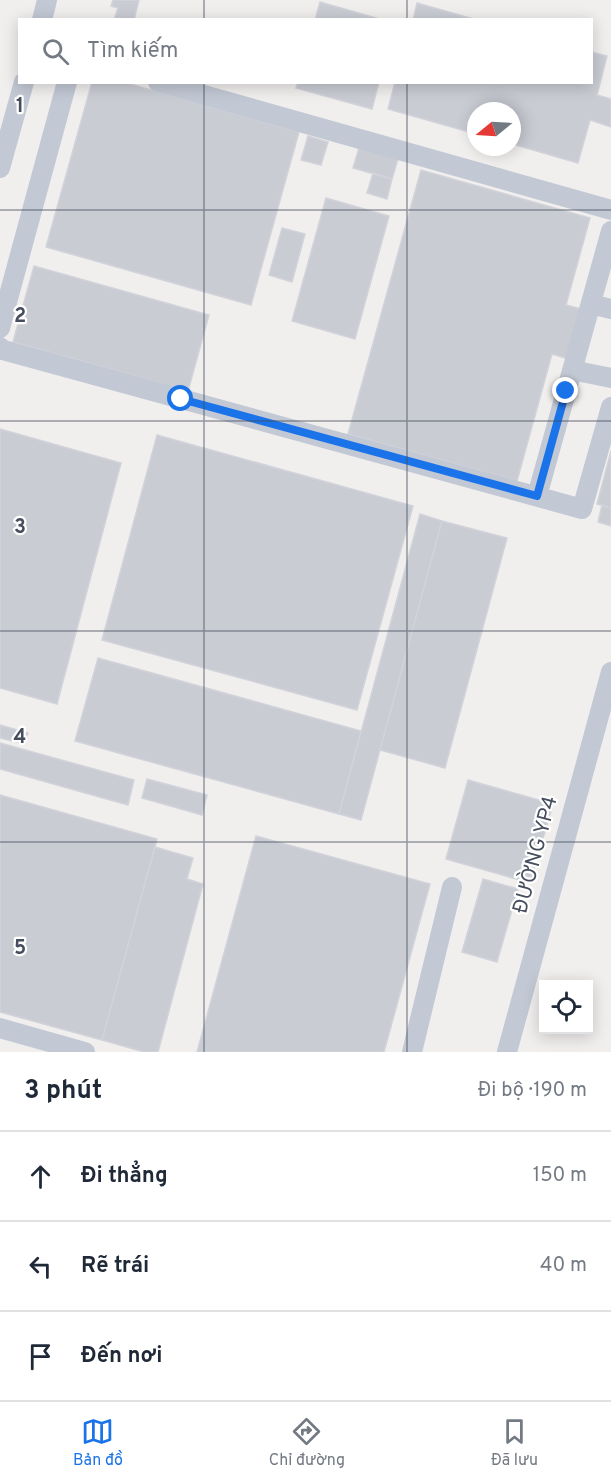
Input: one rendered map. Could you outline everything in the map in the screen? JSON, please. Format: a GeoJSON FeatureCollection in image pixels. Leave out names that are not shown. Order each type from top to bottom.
{"type":"FeatureCollection","features":[{"type":"Feature","properties":{"kind":"street"},"geometry":{"type":"LineString","coordinates":[[42,18],[47,0]]}},
{"type":"Feature","properties":{"kind":"street"},"geometry":{"type":"LineString","coordinates":[[0,168],[23,84]]}},
{"type":"Feature","properties":{"kind":"street"},"geometry":{"type":"LineString","coordinates":[[0,328],[66,84]]}},
{"type":"Feature","properties":{"kind":"street"},"geometry":{"type":"LineString","coordinates":[[165,84],[611,210]]}},
{"type":"Feature","properties":{"kind":"street"},"geometry":{"type":"LineString","coordinates":[[537,496],[611,231]]}},
{"type":"Feature","properties":{"kind":"street"},"geometry":{"type":"LineString","coordinates":[[591,304],[611,309]]}},
{"type":"Feature","properties":{"kind":"street"},"geometry":{"type":"LineString","coordinates":[[0,347],[3,350],[582,509],[611,407]]}},
{"type":"Feature","properties":{"kind":"street"},"geometry":{"type":"LineString","coordinates":[[572,370],[611,378]]}},
{"type":"Feature","properties":{"kind":"street","name":"ĐƯỜNG YP4"},"geometry":{"type":"LineString","coordinates":[[507,1052],[611,672]]}},
{"type":"Feature","properties":{"kind":"street"},"geometry":{"type":"LineString","coordinates":[[412,1052],[452,887]]}},
{"type":"Feature","properties":{"kind":"street"},"geometry":{"type":"LineString","coordinates":[[0,1028],[85,1052]]}},
{"type":"Feature","properties":{"kind":"building"},"geometry":{"type":"Polygon","coordinates":[[[113,0],[139,0],[134,18],[115,18],[118,8],[111,6],[113,0]]]}},
{"type":"Feature","properties":{"kind":"building"},"geometry":{"type":"Polygon","coordinates":[[[320,2],[376,18],[316,18],[320,2]]]}},
{"type":"Feature","properties":{"kind":"building"},"geometry":{"type":"Polygon","coordinates":[[[417,3],[470,18],[413,18],[417,3]]]}},
{"type":"Feature","properties":{"kind":"building"},"geometry":{"type":"Polygon","coordinates":[[[593,52],[607,56],[597,95],[611,99],[611,127],[590,120],[578,163],[521,147],[521,102],[467,102],[467,131],[388,109],[394,84],[593,84],[593,52]]]}},
{"type":"Feature","properties":{"kind":"building"},"geometry":{"type":"Polygon","coordinates":[[[91,84],[130,84],[299,132],[251,305],[46,247],[91,84]]]}},
{"type":"Feature","properties":{"kind":"building"},"geometry":{"type":"Polygon","coordinates":[[[297,84],[378,84],[372,109],[296,88],[297,84]]]}},
{"type":"Feature","properties":{"kind":"building"},"geometry":{"type":"Polygon","coordinates":[[[308,136],[328,142],[321,165],[301,160],[308,136]]]}},
{"type":"Feature","properties":{"kind":"building"},"geometry":{"type":"Polygon","coordinates":[[[359,148],[398,159],[392,179],[353,168],[359,148]]]}},
{"type":"Feature","properties":{"kind":"building"},"geometry":{"type":"Polygon","coordinates":[[[421,170],[590,218],[566,305],[585,310],[572,360],[552,354],[517,481],[348,434],[421,170]]]}},
{"type":"Feature","properties":{"kind":"building"},"geometry":{"type":"Polygon","coordinates":[[[373,173],[392,179],[387,199],[367,193],[373,173]]]}},
{"type":"Feature","properties":{"kind":"building"},"geometry":{"type":"Polygon","coordinates":[[[326,198],[389,216],[355,339],[292,321],[326,198]]]}},
{"type":"Feature","properties":{"kind":"building"},"geometry":{"type":"Polygon","coordinates":[[[282,228],[305,234],[292,282],[269,275],[282,228]]]}},
{"type":"Feature","properties":{"kind":"building"},"geometry":{"type":"Polygon","coordinates":[[[34,266],[209,315],[188,391],[13,342],[34,266]]]}},
{"type":"Feature","properties":{"kind":"building"},"geometry":{"type":"Polygon","coordinates":[[[0,429],[121,463],[57,704],[0,688],[0,429]]]}},
{"type":"Feature","properties":{"kind":"building"},"geometry":{"type":"Polygon","coordinates":[[[157,435],[413,506],[357,710],[102,640],[157,435]]]}},
{"type":"Feature","properties":{"kind":"building"},"geometry":{"type":"Polygon","coordinates":[[[611,451],[611,508],[597,504],[611,451]]]}},
{"type":"Feature","properties":{"kind":"building"},"geometry":{"type":"Polygon","coordinates":[[[602,505],[611,508],[611,526],[598,522],[602,505]]]}},
{"type":"Feature","properties":{"kind":"building"},"geometry":{"type":"Polygon","coordinates":[[[420,514],[442,521],[361,820],[339,814],[420,514]]]}},
{"type":"Feature","properties":{"kind":"building"},"geometry":{"type":"Polygon","coordinates":[[[442,521],[507,538],[445,768],[380,750],[442,521]]]}},
{"type":"Feature","properties":{"kind":"building"},"geometry":{"type":"Polygon","coordinates":[[[98,658],[361,731],[339,814],[75,741],[98,658]]]}},
{"type":"Feature","properties":{"kind":"building"},"geometry":{"type":"Polygon","coordinates":[[[0,725],[28,733],[25,744],[0,738],[0,725]]]}},
{"type":"Feature","properties":{"kind":"building"},"geometry":{"type":"Polygon","coordinates":[[[0,743],[134,780],[128,805],[0,769],[0,743]]]}},
{"type":"Feature","properties":{"kind":"building"},"geometry":{"type":"Polygon","coordinates":[[[147,779],[207,795],[202,815],[142,798],[147,779]]]}},
{"type":"Feature","properties":{"kind":"building"},"geometry":{"type":"Polygon","coordinates":[[[468,780],[553,804],[530,883],[446,859],[468,780]]]}},
{"type":"Feature","properties":{"kind":"building"},"geometry":{"type":"Polygon","coordinates":[[[0,795],[157,839],[102,1040],[0,1012],[0,795]]]}},
{"type":"Feature","properties":{"kind":"building"},"geometry":{"type":"Polygon","coordinates":[[[256,836],[430,884],[384,1052],[197,1052],[256,836]]]}},
{"type":"Feature","properties":{"kind":"building"},"geometry":{"type":"Polygon","coordinates":[[[155,847],[193,858],[187,879],[203,884],[158,1052],[144,1052],[102,1040],[155,847]]]}},
{"type":"Feature","properties":{"kind":"building"},"geometry":{"type":"Polygon","coordinates":[[[483,879],[518,889],[497,962],[462,952],[483,879]]]}},
{"type":"Feature","properties":{"kind":"route"},"geometry":{"type":"LineString","coordinates":[[181,399],[537,496],[566,391]]}}]}
